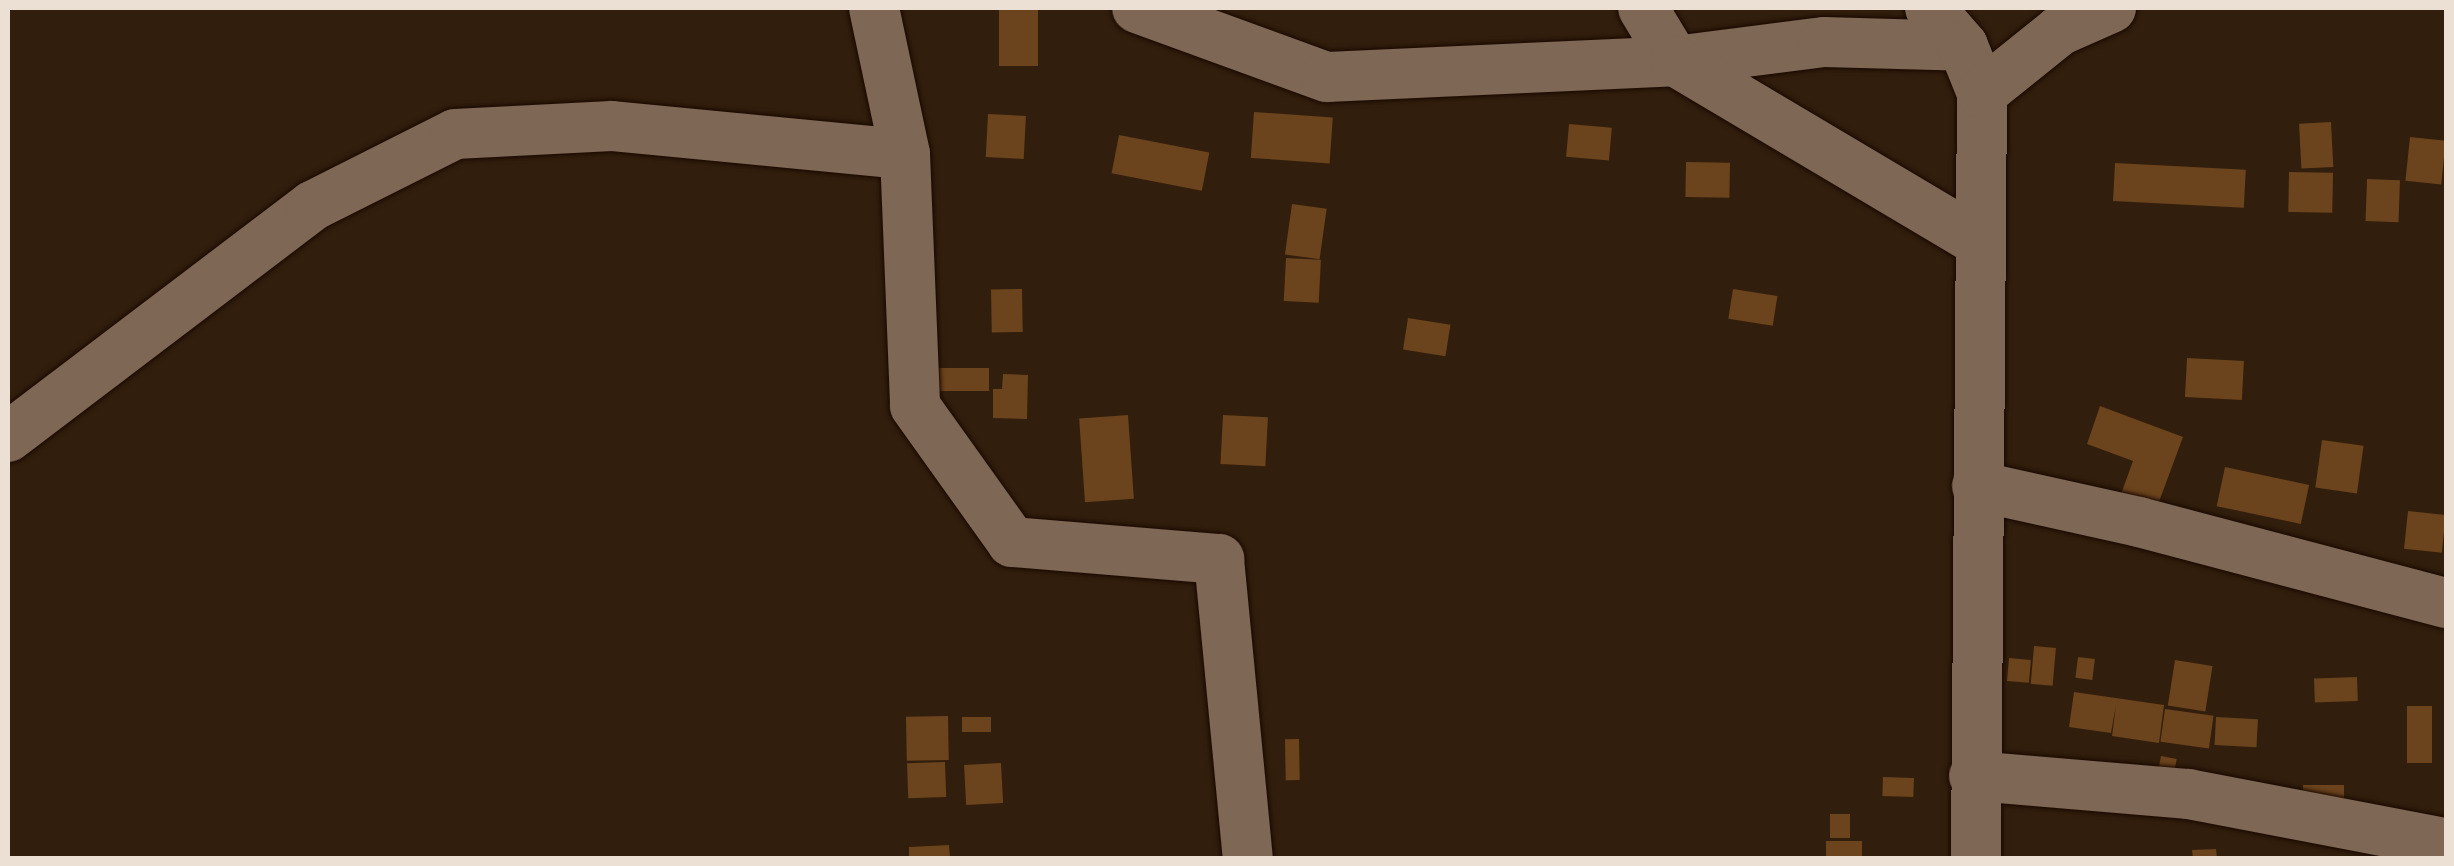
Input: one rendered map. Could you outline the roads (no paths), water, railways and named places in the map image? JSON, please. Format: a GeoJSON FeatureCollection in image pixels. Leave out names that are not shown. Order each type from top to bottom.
{"type":"FeatureCollection","features":[{"type":"Feature","properties":{"kind":"street"},"geometry":{"type":"LineString","coordinates":[[874,8],[905,154],[916,406],[1012,542],[1219,559],[1248,858]]}},
{"type":"Feature","properties":{"kind":"street"},"geometry":{"type":"LineString","coordinates":[[1644,8],[1675,62],[1980,242]]}},
{"type":"Feature","properties":{"kind":"street"},"geometry":{"type":"LineString","coordinates":[[1930,8],[1963,46],[1982,94],[1976,858]]}},
{"type":"Feature","properties":{"kind":"street"},"geometry":{"type":"LineString","coordinates":[[1982,94],[2060,31],[2111,8]]}},
{"type":"Feature","properties":{"kind":"street"},"geometry":{"type":"LineString","coordinates":[[1141,9],[1327,77],[1675,62],[1824,42],[1963,46]]}},
{"type":"Feature","properties":{"kind":"street"},"geometry":{"type":"LineString","coordinates":[[8,437],[312,206],[455,134],[612,126],[905,154]]}},
{"type":"Feature","properties":{"kind":"street"},"geometry":{"type":"LineString","coordinates":[[1978,486],[2139,522],[2446,603]]}},
{"type":"Feature","properties":{"kind":"street"},"geometry":{"type":"LineString","coordinates":[[1974,776],[2188,794],[2446,842]]}}]}
